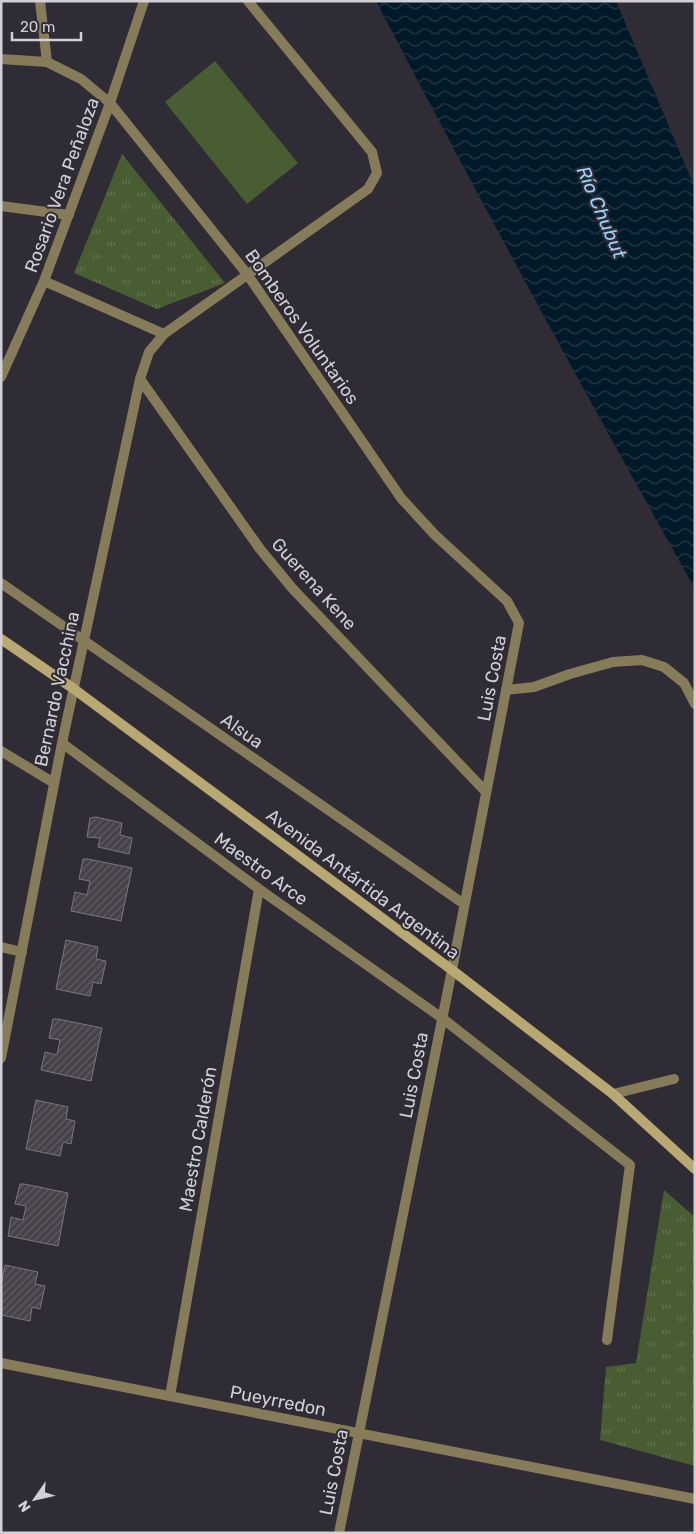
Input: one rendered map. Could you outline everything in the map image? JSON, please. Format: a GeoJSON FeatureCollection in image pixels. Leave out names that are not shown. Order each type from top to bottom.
{"type":"FeatureCollection","features":[{"type":"Feature","properties":{"kind":"main road","name":"Avenida Antártida Argentina"},"geometry":{"type":"LineString","coordinates":[[1,639],[74,689],[452,970],[613,1094],[695,1169]]}},
{"type":"Feature","properties":{"kind":"street"},"geometry":{"type":"LineString","coordinates":[[1,59],[46,62],[40,1]]}},
{"type":"Feature","properties":{"kind":"street","name":"Rosario Vera Peñaloza"},"geometry":{"type":"LineString","coordinates":[[1,377],[44,281],[110,103],[144,1]]}},
{"type":"Feature","properties":{"kind":"street","name":"Bernardo Vacchina"},"geometry":{"type":"LineString","coordinates":[[1,1058],[62,743],[140,379],[149,352],[164,334],[368,189],[378,173],[372,152],[248,1]]}},
{"type":"Feature","properties":{"kind":"street","name":"Bomberos Voluntarios"},"geometry":{"type":"LineString","coordinates":[[46,62],[81,79],[110,103],[247,274],[401,498],[435,535],[507,601],[519,624]]}},
{"type":"Feature","properties":{"kind":"street"},"geometry":{"type":"LineString","coordinates":[[1,206],[68,215]]}},
{"type":"Feature","properties":{"kind":"street"},"geometry":{"type":"LineString","coordinates":[[44,281],[164,334]]}},
{"type":"Feature","properties":{"kind":"street","name":"Guerena Kene"},"geometry":{"type":"LineString","coordinates":[[140,379],[260,549],[292,588],[486,792]]}},
{"type":"Feature","properties":{"kind":"street","name":"Alsua"},"geometry":{"type":"LineString","coordinates":[[1,583],[464,904]]}},
{"type":"Feature","properties":{"kind":"street","name":"Luis Costa"},"geometry":{"type":"LineString","coordinates":[[339,1533],[519,624]]}},
{"type":"Feature","properties":{"kind":"street"},"geometry":{"type":"LineString","coordinates":[[506,690],[534,687],[570,674],[613,662],[642,660],[664,666],[684,683],[695,704]]}},
{"type":"Feature","properties":{"kind":"street","name":"Maestro Arce"},"geometry":{"type":"LineString","coordinates":[[62,743],[259,888],[442,1018],[630,1165],[606,1340]]}},
{"type":"Feature","properties":{"kind":"street"},"geometry":{"type":"LineString","coordinates":[[1,751],[54,783]]}},
{"type":"Feature","properties":{"kind":"street","name":"Maestro Calderón"},"geometry":{"type":"LineString","coordinates":[[170,1396],[259,888]]}},
{"type":"Feature","properties":{"kind":"street"},"geometry":{"type":"LineString","coordinates":[[1,948],[22,952]]}},
{"type":"Feature","properties":{"kind":"street"},"geometry":{"type":"LineString","coordinates":[[613,1094],[674,1078]]}},
{"type":"Feature","properties":{"kind":"street","name":"Pueyrredon"},"geometry":{"type":"LineString","coordinates":[[1,1363],[695,1499]]}},
{"type":"Feature","properties":{"kind":"green space"},"geometry":{"type":"Polygon","coordinates":[[[215,61],[298,163],[247,204],[165,102],[215,61]]]}},
{"type":"Feature","properties":{"kind":"green space"},"geometry":{"type":"Polygon","coordinates":[[[122,154],[225,283],[157,309],[74,273],[122,154]]]}},
{"type":"Feature","properties":{"kind":"green space"},"geometry":{"type":"Polygon","coordinates":[[[664,1190],[695,1217],[695,1466],[600,1440],[606,1367],[636,1363],[664,1190]]]}},
{"type":"Feature","properties":{"kind":"water","name":"Río Chubut"},"geometry":{"type":"Polygon","coordinates":[[[376,1],[616,1],[695,188],[695,589],[533,296],[376,1]]]}},
{"type":"Feature","properties":{"kind":"building"},"geometry":{"type":"Polygon","coordinates":[[[96,817],[122,823],[120,835],[132,838],[129,854],[98,847],[100,838],[87,837],[90,818],[96,817]]]}},
{"type":"Feature","properties":{"kind":"building"},"geometry":{"type":"Polygon","coordinates":[[[83,859],[132,868],[121,921],[71,911],[75,892],[87,895],[90,881],[79,879],[83,859]]]}},
{"type":"Feature","properties":{"kind":"building"},"geometry":{"type":"Polygon","coordinates":[[[66,940],[98,947],[96,959],[106,961],[101,984],[93,982],[90,996],[56,989],[66,940]]]}},
{"type":"Feature","properties":{"kind":"building"},"geometry":{"type":"Polygon","coordinates":[[[53,1019],[102,1028],[91,1081],[41,1070],[45,1052],[57,1055],[60,1040],[49,1038],[53,1019]]]}},
{"type":"Feature","properties":{"kind":"building"},"geometry":{"type":"Polygon","coordinates":[[[36,1100],[68,1107],[66,1119],[75,1121],[71,1144],[63,1142],[60,1156],[26,1149],[36,1100]]]}},
{"type":"Feature","properties":{"kind":"building"},"geometry":{"type":"Polygon","coordinates":[[[20,1184],[68,1193],[58,1246],[8,1236],[11,1217],[23,1220],[26,1206],[15,1204],[20,1184]]]}},
{"type":"Feature","properties":{"kind":"building"},"geometry":{"type":"Polygon","coordinates":[[[5,1265],[38,1272],[35,1284],[45,1286],[40,1309],[32,1307],[30,1321],[1,1315],[1,1285],[5,1265]]]}}]}
